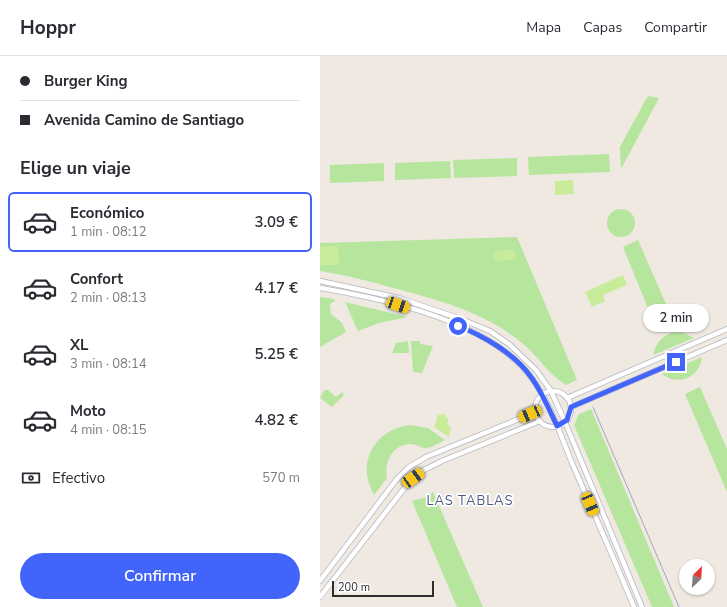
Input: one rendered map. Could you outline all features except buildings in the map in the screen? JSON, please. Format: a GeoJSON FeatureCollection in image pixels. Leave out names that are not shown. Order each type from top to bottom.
{"type":"FeatureCollection","features":[{"type":"Feature","properties":{"kind":"street"},"geometry":{"type":"LineString","coordinates":[[320,281],[399,298],[461,319],[490,331],[510,345],[536,370],[551,391],[565,422],[642,607]]}},
{"type":"Feature","properties":{"kind":"street"},"geometry":{"type":"LineString","coordinates":[[320,288],[398,305],[454,324],[485,338],[504,351],[530,375],[542,395],[557,426],[634,607]]}},
{"type":"Feature","properties":{"kind":"street"},"geometry":{"type":"LineString","coordinates":[[567,398],[727,329]]}},
{"type":"Feature","properties":{"kind":"street"},"geometry":{"type":"LineString","coordinates":[[571,407],[727,340]]}},
{"type":"Feature","properties":{"kind":"street"},"geometry":{"type":"LineString","coordinates":[[551,391],[557,392],[567,398],[571,407],[570,415],[565,422],[557,426],[545,425],[540,421],[536,412],[538,400],[542,395],[551,391]]}},
{"type":"Feature","properties":{"kind":"street"},"geometry":{"type":"LineString","coordinates":[[320,581],[396,480],[409,467],[426,457],[536,412]]}},
{"type":"Feature","properties":{"kind":"street"},"geometry":{"type":"LineString","coordinates":[[320,597],[413,478],[442,462],[540,421]]}},
{"type":"Feature","properties":{"kind":"green space"},"geometry":{"type":"Polygon","coordinates":[[[649,96],[659,98],[621,169],[620,147],[649,96]]]}},
{"type":"Feature","properties":{"kind":"green space"},"geometry":{"type":"Polygon","coordinates":[[[609,154],[610,172],[529,175],[528,157],[609,154]]]}},
{"type":"Feature","properties":{"kind":"green space"},"geometry":{"type":"Polygon","coordinates":[[[517,158],[517,176],[454,178],[453,160],[517,158]]]}},
{"type":"Feature","properties":{"kind":"green space"},"geometry":{"type":"Polygon","coordinates":[[[450,161],[451,178],[395,180],[395,163],[450,161]]]}},
{"type":"Feature","properties":{"kind":"green space"},"geometry":{"type":"Polygon","coordinates":[[[384,163],[384,181],[330,183],[330,165],[384,163]]]}},
{"type":"Feature","properties":{"kind":"green space"},"geometry":{"type":"Polygon","coordinates":[[[573,180],[574,194],[555,195],[555,181],[573,180]]]}},
{"type":"Feature","properties":{"kind":"green space"},"geometry":{"type":"Polygon","coordinates":[[[621,209],[631,213],[635,223],[631,233],[621,237],[611,233],[607,223],[611,213],[621,209]]]}},
{"type":"Feature","properties":{"kind":"green space"},"geometry":{"type":"Polygon","coordinates":[[[517,237],[577,380],[566,385],[548,370],[522,343],[494,324],[463,309],[447,303],[359,279],[320,271],[320,243],[517,237]]]}},
{"type":"Feature","properties":{"kind":"green space"},"geometry":{"type":"Polygon","coordinates":[[[638,240],[672,318],[655,325],[623,247],[638,240]]]}},
{"type":"Feature","properties":{"kind":"green space"},"geometry":{"type":"Polygon","coordinates":[[[338,246],[339,265],[320,265],[320,247],[338,246]]]}},
{"type":"Feature","properties":{"kind":"green space"},"geometry":{"type":"Polygon","coordinates":[[[514,249],[516,259],[495,262],[493,252],[514,249]]]}},
{"type":"Feature","properties":{"kind":"green space"},"geometry":{"type":"Polygon","coordinates":[[[623,275],[627,285],[603,295],[605,301],[592,307],[585,292],[623,275]]]}},
{"type":"Feature","properties":{"kind":"green space"},"geometry":{"type":"Polygon","coordinates":[[[320,297],[334,299],[335,301],[330,304],[331,314],[342,323],[346,332],[320,347],[320,297]]]}},
{"type":"Feature","properties":{"kind":"green space"},"geometry":{"type":"Polygon","coordinates":[[[345,302],[408,317],[379,323],[358,331],[345,302]]]}},
{"type":"Feature","properties":{"kind":"green space"},"geometry":{"type":"Polygon","coordinates":[[[675,332],[682,332],[694,338],[653,355],[660,340],[666,335],[675,332]]]}},
{"type":"Feature","properties":{"kind":"green space"},"geometry":{"type":"Polygon","coordinates":[[[408,341],[409,353],[392,353],[396,343],[408,341]]]}},
{"type":"Feature","properties":{"kind":"green space"},"geometry":{"type":"Polygon","coordinates":[[[411,341],[420,341],[420,344],[433,346],[422,373],[413,372],[411,341]]]}},
{"type":"Feature","properties":{"kind":"green space"},"geometry":{"type":"Polygon","coordinates":[[[702,357],[697,370],[693,375],[687,378],[675,380],[662,374],[702,357]]]}},
{"type":"Feature","properties":{"kind":"green space"},"geometry":{"type":"Polygon","coordinates":[[[700,387],[727,449],[727,492],[685,394],[700,387]]]}},
{"type":"Feature","properties":{"kind":"green space"},"geometry":{"type":"Polygon","coordinates":[[[324,390],[328,390],[336,397],[342,392],[344,395],[332,407],[320,398],[324,390]]]}},
{"type":"Feature","properties":{"kind":"green space"},"geometry":{"type":"Polygon","coordinates":[[[591,409],[674,607],[652,607],[574,425],[579,414],[591,409]]]}},
{"type":"Feature","properties":{"kind":"green space"},"geometry":{"type":"Polygon","coordinates":[[[444,414],[449,420],[447,424],[451,427],[449,437],[434,427],[438,415],[444,414]]]}},
{"type":"Feature","properties":{"kind":"green space"},"geometry":{"type":"Polygon","coordinates":[[[411,425],[428,428],[445,440],[427,448],[414,444],[398,447],[388,460],[386,472],[387,478],[374,495],[367,475],[367,465],[373,447],[385,434],[411,425]]]}},
{"type":"Feature","properties":{"kind":"green space"},"geometry":{"type":"Polygon","coordinates":[[[433,492],[483,607],[457,607],[412,501],[427,497],[433,492]]]}},
{"type":"Feature","properties":{"kind":"tram line"},"geometry":{"type":"LineString","coordinates":[[593,407],[679,607]]}},
{"type":"Feature","properties":{"kind":"district","name":"LAS TABLAS"},"geometry":{"type":"Point","coordinates":[470,501]}},
{"type":"Feature","properties":{"kind":"route"},"geometry":{"type":"LineString","coordinates":[[458,326],[485,338],[504,351],[530,375],[542,395],[557,426],[567,420],[571,412],[571,407],[676,362]]}}]}
